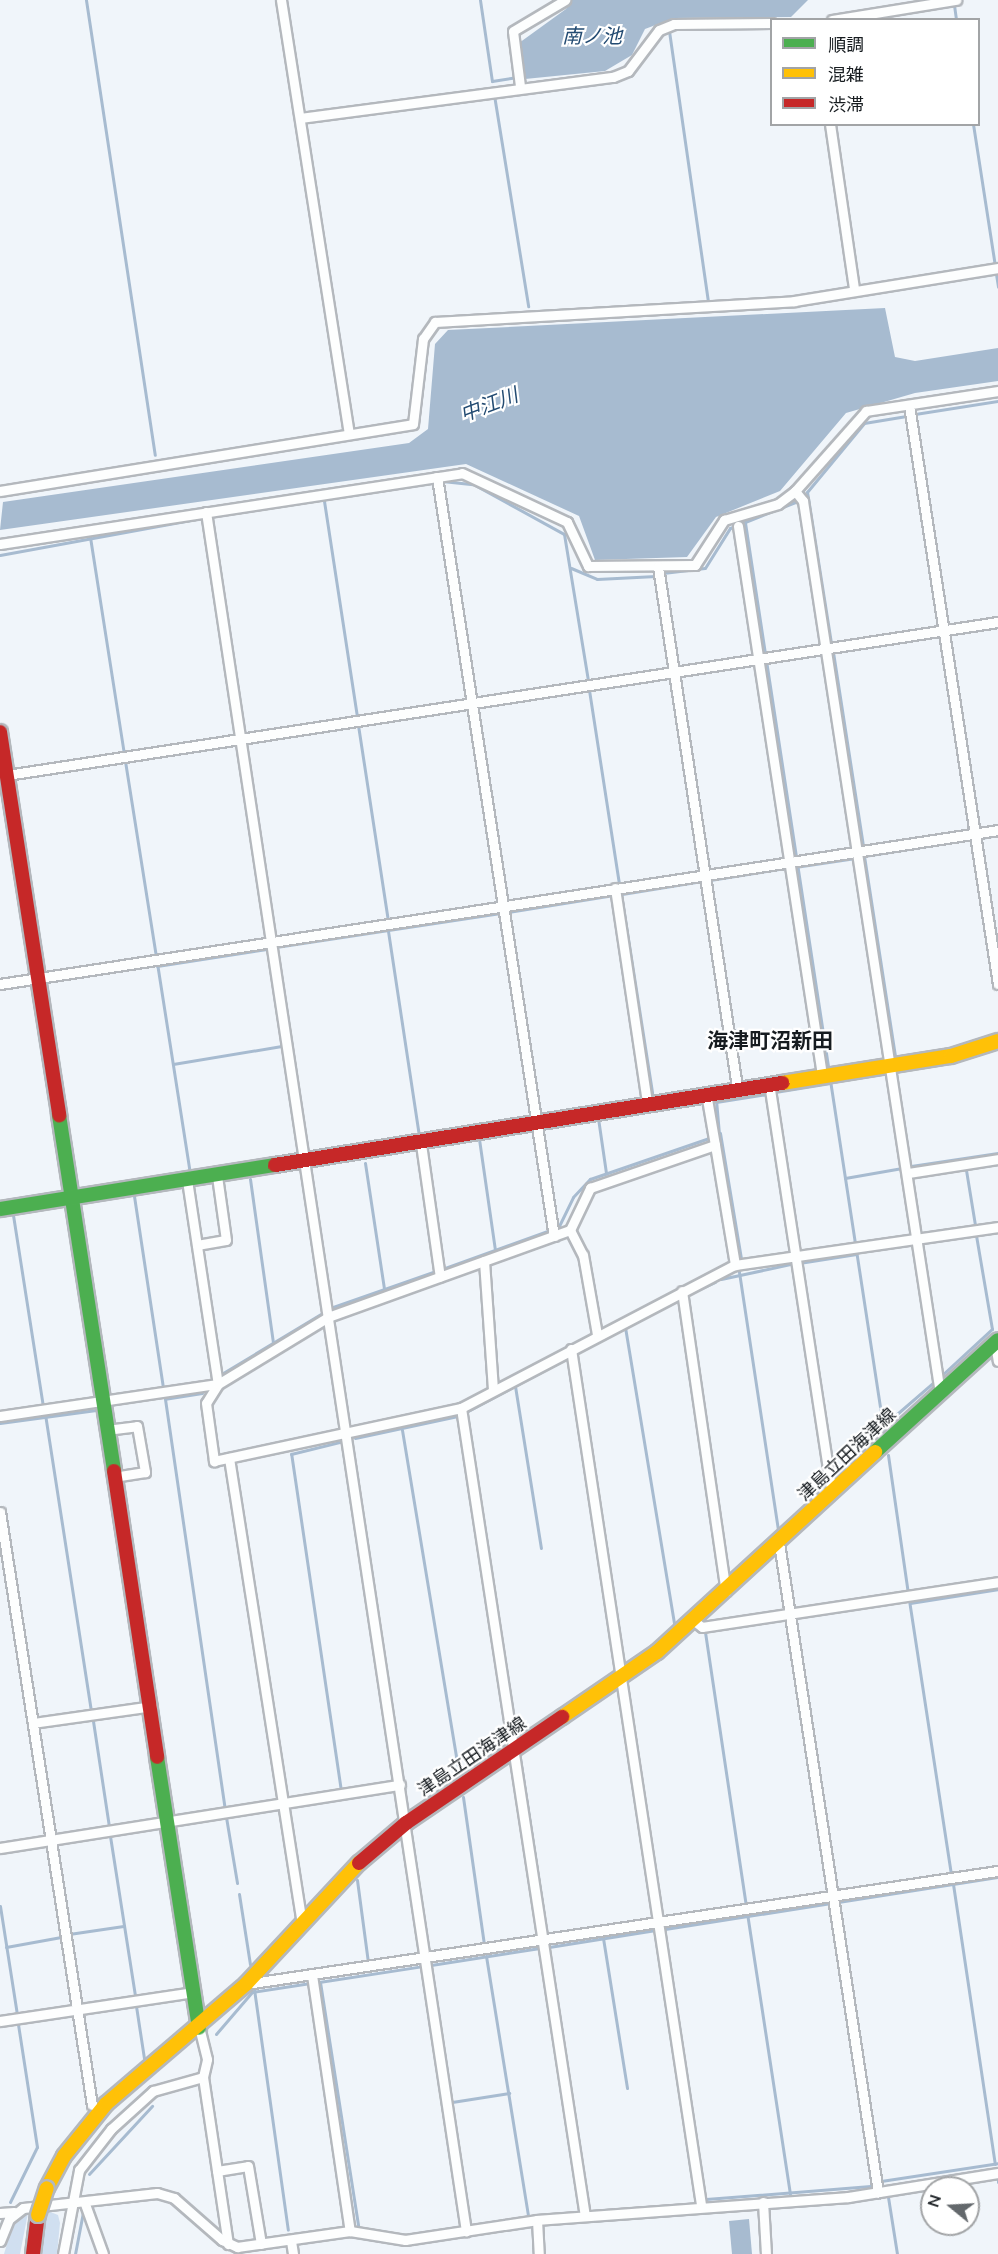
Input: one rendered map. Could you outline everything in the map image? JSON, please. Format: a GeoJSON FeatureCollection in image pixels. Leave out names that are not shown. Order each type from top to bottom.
{"type":"FeatureCollection","features":[{"type":"Feature","properties":{"kind":"street"},"geometry":{"type":"LineString","coordinates":[[281,0],[349,433]]}},
{"type":"Feature","properties":{"kind":"street"},"geometry":{"type":"LineString","coordinates":[[519,81],[513,31],[565,0]]}},
{"type":"Feature","properties":{"kind":"street"},"geometry":{"type":"LineString","coordinates":[[844,18],[957,0]]}},
{"type":"Feature","properties":{"kind":"street"},"geometry":{"type":"LineString","coordinates":[[300,118],[519,81],[628,71],[659,30],[674,24],[770,24]]}},
{"type":"Feature","properties":{"kind":"street"},"geometry":{"type":"LineString","coordinates":[[830,126],[854,288]]}},
{"type":"Feature","properties":{"kind":"street"},"geometry":{"type":"LineString","coordinates":[[0,491],[413,424],[423,339],[435,321],[794,301],[854,288],[998,268]]}},
{"type":"Feature","properties":{"kind":"street"},"geometry":{"type":"LineString","coordinates":[[0,544],[437,477],[471,474],[567,522],[588,566],[695,565],[724,520],[736,513],[778,504],[795,491],[858,416],[909,405],[998,391]]}},
{"type":"Feature","properties":{"kind":"street"},"geometry":{"type":"LineString","coordinates":[[909,405],[998,984]]}},
{"type":"Feature","properties":{"kind":"street"},"geometry":{"type":"LineString","coordinates":[[437,477],[554,1236]]}},
{"type":"Feature","properties":{"kind":"street"},"geometry":{"type":"LineString","coordinates":[[795,491],[803,501],[827,649],[919,1238],[940,1393]]}},
{"type":"Feature","properties":{"kind":"street"},"geometry":{"type":"LineString","coordinates":[[206,512],[466,2231]]}},
{"type":"Feature","properties":{"kind":"street"},"geometry":{"type":"LineString","coordinates":[[738,526],[763,659],[826,1074]]}},
{"type":"Feature","properties":{"kind":"street"},"geometry":{"type":"LineString","coordinates":[[658,567],[737,1087]]}},
{"type":"Feature","properties":{"kind":"street"},"geometry":{"type":"LineString","coordinates":[[7,775],[998,622]]}},
{"type":"Feature","properties":{"kind":"street"},"geometry":{"type":"LineString","coordinates":[[0,732],[69,1198],[152,1706],[165,1822],[199,2028],[207,2059],[203,2078],[228,2244]]}},
{"type":"Feature","properties":{"kind":"street"},"geometry":{"type":"LineString","coordinates":[[0,984],[998,830]]}},
{"type":"Feature","properties":{"kind":"street"},"geometry":{"type":"LineString","coordinates":[[615,888],[647,1102]]}},
{"type":"Feature","properties":{"kind":"street"},"geometry":{"type":"LineString","coordinates":[[0,1209],[421,1144],[536,1119],[951,1056],[998,1041]]}},
{"type":"Feature","properties":{"kind":"street"},"geometry":{"type":"LineString","coordinates":[[769,1083],[832,1493]]}},
{"type":"Feature","properties":{"kind":"street"},"geometry":{"type":"LineString","coordinates":[[706,1093],[735,1265]]}},
{"type":"Feature","properties":{"kind":"street"},"geometry":{"type":"LineString","coordinates":[[421,1144],[440,1277]]}},
{"type":"Feature","properties":{"kind":"street"},"geometry":{"type":"LineString","coordinates":[[0,1416],[219,1384],[328,1317],[570,1230],[590,1188],[715,1145]]}},
{"type":"Feature","properties":{"kind":"street"},"geometry":{"type":"LineString","coordinates":[[908,1173],[998,1159]]}},
{"type":"Feature","properties":{"kind":"street"},"geometry":{"type":"LineString","coordinates":[[197,1245],[226,1240],[217,1176]]}},
{"type":"Feature","properties":{"kind":"street"},"geometry":{"type":"LineString","coordinates":[[187,1180],[219,1384],[206,1403],[214,1461],[461,1408],[597,1334],[735,1265],[998,1227]]}},
{"type":"Feature","properties":{"kind":"street"},"geometry":{"type":"LineString","coordinates":[[570,1230],[583,1255],[597,1334]]}},
{"type":"Feature","properties":{"kind":"street"},"geometry":{"type":"LineString","coordinates":[[484,1261],[493,1390]]}},
{"type":"Feature","properties":{"kind":"street"},"geometry":{"type":"LineString","coordinates":[[682,1291],[726,1591]]}},
{"type":"Feature","properties":{"kind":"street"},"geometry":{"type":"LineString","coordinates":[[997,1341],[998,1361]]}},
{"type":"Feature","properties":{"kind":"street","name":"津島立田海津線"},"geometry":{"type":"LineString","coordinates":[[33,2254],[38,2215],[47,2188],[64,2156],[106,2104],[199,2028],[246,1984],[302,1923],[406,1823],[621,1678],[693,1621],[997,1341]]}},
{"type":"Feature","properties":{"kind":"street"},"geometry":{"type":"LineString","coordinates":[[571,1349],[701,2205]]}},
{"type":"Feature","properties":{"kind":"street"},"geometry":{"type":"LineString","coordinates":[[461,1408],[585,2216]]}},
{"type":"Feature","properties":{"kind":"street"},"geometry":{"type":"LineString","coordinates":[[106,1430],[137,1426],[145,1472],[113,1477]]}},
{"type":"Feature","properties":{"kind":"street"},"geometry":{"type":"LineString","coordinates":[[229,1458],[286,1803],[302,1923]]}},
{"type":"Feature","properties":{"kind":"street"},"geometry":{"type":"LineString","coordinates":[[0,1512],[75,2009],[92,2104]]}},
{"type":"Feature","properties":{"kind":"street"},"geometry":{"type":"LineString","coordinates":[[778,1543],[879,2192]]}},
{"type":"Feature","properties":{"kind":"street"},"geometry":{"type":"LineString","coordinates":[[693,1621],[702,1627],[998,1582]]}},
{"type":"Feature","properties":{"kind":"street"},"geometry":{"type":"LineString","coordinates":[[33,1723],[152,1706]]}},
{"type":"Feature","properties":{"kind":"street"},"geometry":{"type":"LineString","coordinates":[[0,1848],[400,1785]]}},
{"type":"Feature","properties":{"kind":"street"},"geometry":{"type":"LineString","coordinates":[[246,1984],[426,1959],[998,1871]]}},
{"type":"Feature","properties":{"kind":"street"},"geometry":{"type":"LineString","coordinates":[[312,1975],[350,2231]]}},
{"type":"Feature","properties":{"kind":"street"},"geometry":{"type":"LineString","coordinates":[[0,2021],[193,1992]]}},
{"type":"Feature","properties":{"kind":"street"},"geometry":{"type":"LineString","coordinates":[[63,2254],[70,2204],[79,2170],[111,2129],[153,2091],[203,2078]]}},
{"type":"Feature","properties":{"kind":"street"},"geometry":{"type":"LineString","coordinates":[[102,2117],[111,2129]]}},
{"type":"Feature","properties":{"kind":"street"},"geometry":{"type":"LineString","coordinates":[[217,2171],[248,2166],[261,2244]]}},
{"type":"Feature","properties":{"kind":"street"},"geometry":{"type":"LineString","coordinates":[[0,2213],[85,2204],[157,2193],[174,2198],[228,2244],[291,2241],[350,2231],[405,2240],[537,2220],[879,2192],[998,2173]]}},
{"type":"Feature","properties":{"kind":"street"},"geometry":{"type":"LineString","coordinates":[[763,2202],[766,2254]]}},
{"type":"Feature","properties":{"kind":"street"},"geometry":{"type":"LineString","coordinates":[[85,2204],[103,2254]]}},
{"type":"Feature","properties":{"kind":"street"},"geometry":{"type":"LineString","coordinates":[[0,2241],[14,2212]]}},
{"type":"Feature","properties":{"kind":"street"},"geometry":{"type":"LineString","coordinates":[[537,2220],[539,2254]]}},
{"type":"Feature","properties":{"kind":"street"},"geometry":{"type":"LineString","coordinates":[[291,2241],[293,2254]]}},
{"type":"Feature","properties":{"kind":"shaded area"},"geometry":{"type":"Polygon","coordinates":[[[48,2211],[58,2215],[60,2223],[57,2254],[41,2254],[48,2211]]]}},
{"type":"Feature","properties":{"kind":"shaded area"},"geometry":{"type":"Polygon","coordinates":[[[28,2213],[20,2254],[4,2254],[14,2220],[28,2213]]]}},
{"type":"Feature","properties":{"kind":"water","name":"南ノ池"},"geometry":{"type":"Polygon","coordinates":[[[571,0],[808,0],[791,17],[674,18],[645,29],[632,55],[605,71],[525,79],[519,43],[566,9],[571,0]]]}},
{"type":"Feature","properties":{"kind":"water","name":"中江川"},"geometry":{"type":"Polygon","coordinates":[[[885,308],[895,357],[915,361],[998,348],[998,381],[915,393],[846,413],[780,491],[716,517],[687,557],[595,560],[579,516],[466,464],[0,530],[3,502],[409,443],[428,429],[435,344],[448,330],[885,308]]]}},
{"type":"Feature","properties":{"kind":"water"},"geometry":{"type":"Polygon","coordinates":[[[749,2219],[752,2254],[732,2254],[729,2221],[749,2219]]]}},
{"type":"Feature","properties":{"kind":"waterway"},"geometry":{"type":"LineString","coordinates":[[86,0],[155,455]]}},
{"type":"Feature","properties":{"kind":"waterway"},"geometry":{"type":"LineString","coordinates":[[480,0],[492,81],[516,77]]}},
{"type":"Feature","properties":{"kind":"waterway"},"geometry":{"type":"LineString","coordinates":[[954,5],[956,18]]}},
{"type":"Feature","properties":{"kind":"waterway"},"geometry":{"type":"LineString","coordinates":[[669,31],[708,301]]}},
{"type":"Feature","properties":{"kind":"waterway"},"geometry":{"type":"LineString","coordinates":[[494,95],[528,306]]}},
{"type":"Feature","properties":{"kind":"waterway"},"geometry":{"type":"LineString","coordinates":[[973,126],[995,266]]}},
{"type":"Feature","properties":{"kind":"waterway"},"geometry":{"type":"LineString","coordinates":[[996,274],[998,287]]}},
{"type":"Feature","properties":{"kind":"waterway"},"geometry":{"type":"LineString","coordinates":[[915,414],[998,401]]}},
{"type":"Feature","properties":{"kind":"waterway"},"geometry":{"type":"LineString","coordinates":[[831,643],[807,492],[864,423],[906,416]]}},
{"type":"Feature","properties":{"kind":"waterway"},"geometry":{"type":"LineString","coordinates":[[442,481],[473,484],[564,534],[588,681]]}},
{"type":"Feature","properties":{"kind":"waterway"},"geometry":{"type":"LineString","coordinates":[[212,516],[434,482]]}},
{"type":"Feature","properties":{"kind":"waterway"},"geometry":{"type":"LineString","coordinates":[[324,501],[357,717]]}},
{"type":"Feature","properties":{"kind":"waterway"},"geometry":{"type":"LineString","coordinates":[[663,573],[705,568],[730,528],[798,501]]}},
{"type":"Feature","properties":{"kind":"waterway"},"geometry":{"type":"LineString","coordinates":[[744,516],[829,1073]]}},
{"type":"Feature","properties":{"kind":"waterway"},"geometry":{"type":"LineString","coordinates":[[0,555],[202,518]]}},
{"type":"Feature","properties":{"kind":"waterway"},"geometry":{"type":"LineString","coordinates":[[90,537],[124,753]]}},
{"type":"Feature","properties":{"kind":"waterway"},"geometry":{"type":"LineString","coordinates":[[571,568],[597,579],[656,576]]}},
{"type":"Feature","properties":{"kind":"waterway"},"geometry":{"type":"LineString","coordinates":[[833,652],[863,845]]}},
{"type":"Feature","properties":{"kind":"waterway"},"geometry":{"type":"LineString","coordinates":[[589,690],[619,884]]}},
{"type":"Feature","properties":{"kind":"waterway"},"geometry":{"type":"LineString","coordinates":[[358,725],[388,920]]}},
{"type":"Feature","properties":{"kind":"waterway"},"geometry":{"type":"LineString","coordinates":[[125,761],[156,957]]}},
{"type":"Feature","properties":{"kind":"waterway"},"geometry":{"type":"LineString","coordinates":[[981,838],[998,835]]}},
{"type":"Feature","properties":{"kind":"waterway"},"geometry":{"type":"LineString","coordinates":[[895,1056],[864,856],[971,839]]}},
{"type":"Feature","properties":{"kind":"waterway"},"geometry":{"type":"LineString","coordinates":[[795,867],[855,858]]}},
{"type":"Feature","properties":{"kind":"waterway"},"geometry":{"type":"LineString","coordinates":[[710,880],[785,868]]}},
{"type":"Feature","properties":{"kind":"waterway"},"geometry":{"type":"LineString","coordinates":[[622,894],[702,881]]}},
{"type":"Feature","properties":{"kind":"waterway"},"geometry":{"type":"LineString","coordinates":[[621,894],[652,1093]]}},
{"type":"Feature","properties":{"kind":"waterway"},"geometry":{"type":"LineString","coordinates":[[508,912],[614,895]]}},
{"type":"Feature","properties":{"kind":"waterway"},"geometry":{"type":"LineString","coordinates":[[276,947],[500,913]]}},
{"type":"Feature","properties":{"kind":"waterway"},"geometry":{"type":"LineString","coordinates":[[388,931],[419,1136]]}},
{"type":"Feature","properties":{"kind":"waterway"},"geometry":{"type":"LineString","coordinates":[[157,966],[267,949]]}},
{"type":"Feature","properties":{"kind":"waterway"},"geometry":{"type":"LineString","coordinates":[[157,963],[190,1173]]}},
{"type":"Feature","properties":{"kind":"waterway"},"geometry":{"type":"LineString","coordinates":[[173,1064],[282,1046]]}},
{"type":"Feature","properties":{"kind":"waterway"},"geometry":{"type":"LineString","coordinates":[[830,1080],[884,1431]]}},
{"type":"Feature","properties":{"kind":"waterway"},"geometry":{"type":"LineString","coordinates":[[775,1092],[830,1083]]}},
{"type":"Feature","properties":{"kind":"waterway"},"geometry":{"type":"LineString","coordinates":[[719,1134],[716,1102],[767,1094]]}},
{"type":"Feature","properties":{"kind":"waterway"},"geometry":{"type":"LineString","coordinates":[[598,1118],[606,1173]]}},
{"type":"Feature","properties":{"kind":"waterway"},"geometry":{"type":"LineString","coordinates":[[720,1133],[741,1258]]}},
{"type":"Feature","properties":{"kind":"waterway"},"geometry":{"type":"LineString","coordinates":[[558,1228],[573,1197],[590,1179],[709,1138]]}},
{"type":"Feature","properties":{"kind":"waterway"},"geometry":{"type":"LineString","coordinates":[[479,1139],[495,1250]]}},
{"type":"Feature","properties":{"kind":"waterway"},"geometry":{"type":"LineString","coordinates":[[911,1166],[998,1153]]}},
{"type":"Feature","properties":{"kind":"waterway"},"geometry":{"type":"LineString","coordinates":[[365,1163],[384,1289]]}},
{"type":"Feature","properties":{"kind":"waterway"},"geometry":{"type":"LineString","coordinates":[[845,1178],[902,1168]]}},
{"type":"Feature","properties":{"kind":"waterway"},"geometry":{"type":"LineString","coordinates":[[966,1170],[975,1225]]}},
{"type":"Feature","properties":{"kind":"waterway"},"geometry":{"type":"LineString","coordinates":[[250,1179],[273,1343]]}},
{"type":"Feature","properties":{"kind":"waterway"},"geometry":{"type":"LineString","coordinates":[[134,1196],[163,1388]]}},
{"type":"Feature","properties":{"kind":"waterway"},"geometry":{"type":"LineString","coordinates":[[13,1215],[43,1406]]}},
{"type":"Feature","properties":{"kind":"waterway"},"geometry":{"type":"LineString","coordinates":[[445,1268],[550,1230]]}},
{"type":"Feature","properties":{"kind":"waterway"},"geometry":{"type":"LineString","coordinates":[[942,1375],[992,1329],[976,1235]]}},
{"type":"Feature","properties":{"kind":"waterway"},"geometry":{"type":"LineString","coordinates":[[799,1263],[856,1254]]}},
{"type":"Feature","properties":{"kind":"waterway"},"geometry":{"type":"LineString","coordinates":[[721,1279],[791,1264]]}},
{"type":"Feature","properties":{"kind":"waterway"},"geometry":{"type":"LineString","coordinates":[[333,1307],[436,1271]]}},
{"type":"Feature","properties":{"kind":"waterway"},"geometry":{"type":"LineString","coordinates":[[739,1272],[778,1529]]}},
{"type":"Feature","properties":{"kind":"waterway"},"geometry":{"type":"LineString","coordinates":[[687,1295],[715,1282]]}},
{"type":"Feature","properties":{"kind":"waterway"},"geometry":{"type":"LineString","coordinates":[[223,1373],[324,1312]]}},
{"type":"Feature","properties":{"kind":"waterway"},"geometry":{"type":"LineString","coordinates":[[625,1327],[674,1624]]}},
{"type":"Feature","properties":{"kind":"waterway"},"geometry":{"type":"LineString","coordinates":[[576,1353],[604,1339]]}},
{"type":"Feature","properties":{"kind":"waterway"},"geometry":{"type":"LineString","coordinates":[[468,1411],[569,1357]]}},
{"type":"Feature","properties":{"kind":"waterway"},"geometry":{"type":"LineString","coordinates":[[883,1426],[935,1381]]}},
{"type":"Feature","properties":{"kind":"waterway"},"geometry":{"type":"LineString","coordinates":[[515,1386],[541,1548]]}},
{"type":"Feature","properties":{"kind":"waterway"},"geometry":{"type":"LineString","coordinates":[[202,1393],[165,1399],[225,1809]]}},
{"type":"Feature","properties":{"kind":"waterway"},"geometry":{"type":"LineString","coordinates":[[0,1423],[96,1410]]}},
{"type":"Feature","properties":{"kind":"waterway"},"geometry":{"type":"LineString","coordinates":[[45,1414],[91,1710]]}},
{"type":"Feature","properties":{"kind":"waterway"},"geometry":{"type":"LineString","coordinates":[[355,1438],[458,1416]]}},
{"type":"Feature","properties":{"kind":"waterway"},"geometry":{"type":"LineString","coordinates":[[402,1430],[459,1773]]}},
{"type":"Feature","properties":{"kind":"waterway"},"geometry":{"type":"LineString","coordinates":[[341,1791],[291,1454],[344,1441]]}},
{"type":"Feature","properties":{"kind":"waterway"},"geometry":{"type":"LineString","coordinates":[[888,1455],[908,1594]]}},
{"type":"Feature","properties":{"kind":"waterway"},"geometry":{"type":"LineString","coordinates":[[910,1603],[998,1589]]}},
{"type":"Feature","properties":{"kind":"waterway"},"geometry":{"type":"LineString","coordinates":[[909,1600],[951,1873]]}},
{"type":"Feature","properties":{"kind":"waterway"},"geometry":{"type":"LineString","coordinates":[[705,1632],[746,1905]]}},
{"type":"Feature","properties":{"kind":"waterway"},"geometry":{"type":"LineString","coordinates":[[93,1721],[109,1827]]}},
{"type":"Feature","properties":{"kind":"waterway"},"geometry":{"type":"LineString","coordinates":[[520,1758],[544,1917]]}},
{"type":"Feature","properties":{"kind":"waterway"},"geometry":{"type":"LineString","coordinates":[[463,1797],[484,1944]]}},
{"type":"Feature","properties":{"kind":"waterway"},"geometry":{"type":"LineString","coordinates":[[226,1817],[237,1883]]}},
{"type":"Feature","properties":{"kind":"waterway"},"geometry":{"type":"LineString","coordinates":[[110,1836],[135,1996]]}},
{"type":"Feature","properties":{"kind":"waterway"},"geometry":{"type":"LineString","coordinates":[[838,1902],[998,1877]]}},
{"type":"Feature","properties":{"kind":"waterway"},"geometry":{"type":"LineString","coordinates":[[357,1880],[368,1962]]}},
{"type":"Feature","properties":{"kind":"waterway"},"geometry":{"type":"LineString","coordinates":[[953,1884],[995,2164]]}},
{"type":"Feature","properties":{"kind":"waterway"},"geometry":{"type":"LineString","coordinates":[[239,1894],[250,1964]]}},
{"type":"Feature","properties":{"kind":"waterway"},"geometry":{"type":"LineString","coordinates":[[665,1929],[831,1903]]}},
{"type":"Feature","properties":{"kind":"waterway"},"geometry":{"type":"LineString","coordinates":[[0,1906],[17,2015]]}},
{"type":"Feature","properties":{"kind":"waterway"},"geometry":{"type":"LineString","coordinates":[[747,1913],[790,2194]]}},
{"type":"Feature","properties":{"kind":"waterway"},"geometry":{"type":"LineString","coordinates":[[69,1934],[123,1926]]}},
{"type":"Feature","properties":{"kind":"waterway"},"geometry":{"type":"LineString","coordinates":[[549,1947],[656,1930]]}},
{"type":"Feature","properties":{"kind":"waterway"},"geometry":{"type":"LineString","coordinates":[[6,1947],[61,1937]]}},
{"type":"Feature","properties":{"kind":"waterway"},"geometry":{"type":"LineString","coordinates":[[603,1938],[627,2088]]}},
{"type":"Feature","properties":{"kind":"waterway"},"geometry":{"type":"LineString","coordinates":[[431,1965],[540,1948]]}},
{"type":"Feature","properties":{"kind":"waterway"},"geometry":{"type":"LineString","coordinates":[[486,1956],[528,2216]]}},
{"type":"Feature","properties":{"kind":"waterway"},"geometry":{"type":"LineString","coordinates":[[319,1982],[423,1966]]}},
{"type":"Feature","properties":{"kind":"waterway"},"geometry":{"type":"LineString","coordinates":[[320,1982],[358,2225]]}},
{"type":"Feature","properties":{"kind":"waterway"},"geometry":{"type":"LineString","coordinates":[[216,2034],[252,1992],[310,1983]]}},
{"type":"Feature","properties":{"kind":"waterway"},"geometry":{"type":"LineString","coordinates":[[254,1989],[288,2230]]}},
{"type":"Feature","properties":{"kind":"waterway"},"geometry":{"type":"LineString","coordinates":[[136,2006],[144,2058]]}},
{"type":"Feature","properties":{"kind":"waterway"},"geometry":{"type":"LineString","coordinates":[[10,2202],[37,2147],[18,2024]]}},
{"type":"Feature","properties":{"kind":"waterway"},"geometry":{"type":"LineString","coordinates":[[452,2102],[509,2093]]}},
{"type":"Feature","properties":{"kind":"waterway"},"geometry":{"type":"LineString","coordinates":[[89,2174],[152,2106]]}},
{"type":"Feature","properties":{"kind":"waterway"},"geometry":{"type":"LineString","coordinates":[[881,2181],[998,2163]]}},
{"type":"Feature","properties":{"kind":"waterway"},"geometry":{"type":"LineString","coordinates":[[706,2199],[870,2186]]}},
{"type":"Feature","properties":{"kind":"waterway"},"geometry":{"type":"LineString","coordinates":[[888,2197],[897,2254]]}},
{"type":"Feature","properties":{"kind":"waterway"},"geometry":{"type":"LineString","coordinates":[[75,2254],[83,2212]]}},
{"type":"Feature","properties":{"kind":"traffic: fast"},"geometry":{"type":"LineString","coordinates":[[59,1115],[114,1471]]}},
{"type":"Feature","properties":{"kind":"traffic: fast"},"geometry":{"type":"LineString","coordinates":[[0,1209],[275,1165]]}},
{"type":"Feature","properties":{"kind":"traffic: fast"},"geometry":{"type":"LineString","coordinates":[[875,1452],[998,1340]]}},
{"type":"Feature","properties":{"kind":"traffic: fast"},"geometry":{"type":"LineString","coordinates":[[157,1757],[199,2028]]}},
{"type":"Feature","properties":{"kind":"traffic: slow"},"geometry":{"type":"LineString","coordinates":[[782,1083],[951,1056],[998,1041]]}},
{"type":"Feature","properties":{"kind":"traffic: slow"},"geometry":{"type":"LineString","coordinates":[[562,1717],[657,1652],[875,1452]]}},
{"type":"Feature","properties":{"kind":"traffic: slow"},"geometry":{"type":"LineString","coordinates":[[47,2188],[64,2156],[106,2104],[246,1984],[359,1863]]}},
{"type":"Feature","properties":{"kind":"traffic: slow"},"geometry":{"type":"LineString","coordinates":[[38,2215],[47,2188]]}},
{"type":"Feature","properties":{"kind":"traffic: jam"},"geometry":{"type":"LineString","coordinates":[[0,732],[59,1115]]}},
{"type":"Feature","properties":{"kind":"traffic: jam"},"geometry":{"type":"LineString","coordinates":[[275,1165],[782,1083]]}},
{"type":"Feature","properties":{"kind":"traffic: jam"},"geometry":{"type":"LineString","coordinates":[[114,1471],[157,1757]]}},
{"type":"Feature","properties":{"kind":"traffic: jam"},"geometry":{"type":"LineString","coordinates":[[359,1863],[406,1823],[562,1717]]}},
{"type":"Feature","properties":{"kind":"traffic: jam"},"geometry":{"type":"LineString","coordinates":[[33,2254],[38,2215]]}},
{"type":"Feature","properties":{"kind":"district","name":"海津町沼新田"},"geometry":{"type":"Point","coordinates":[770,1041]}}]}
